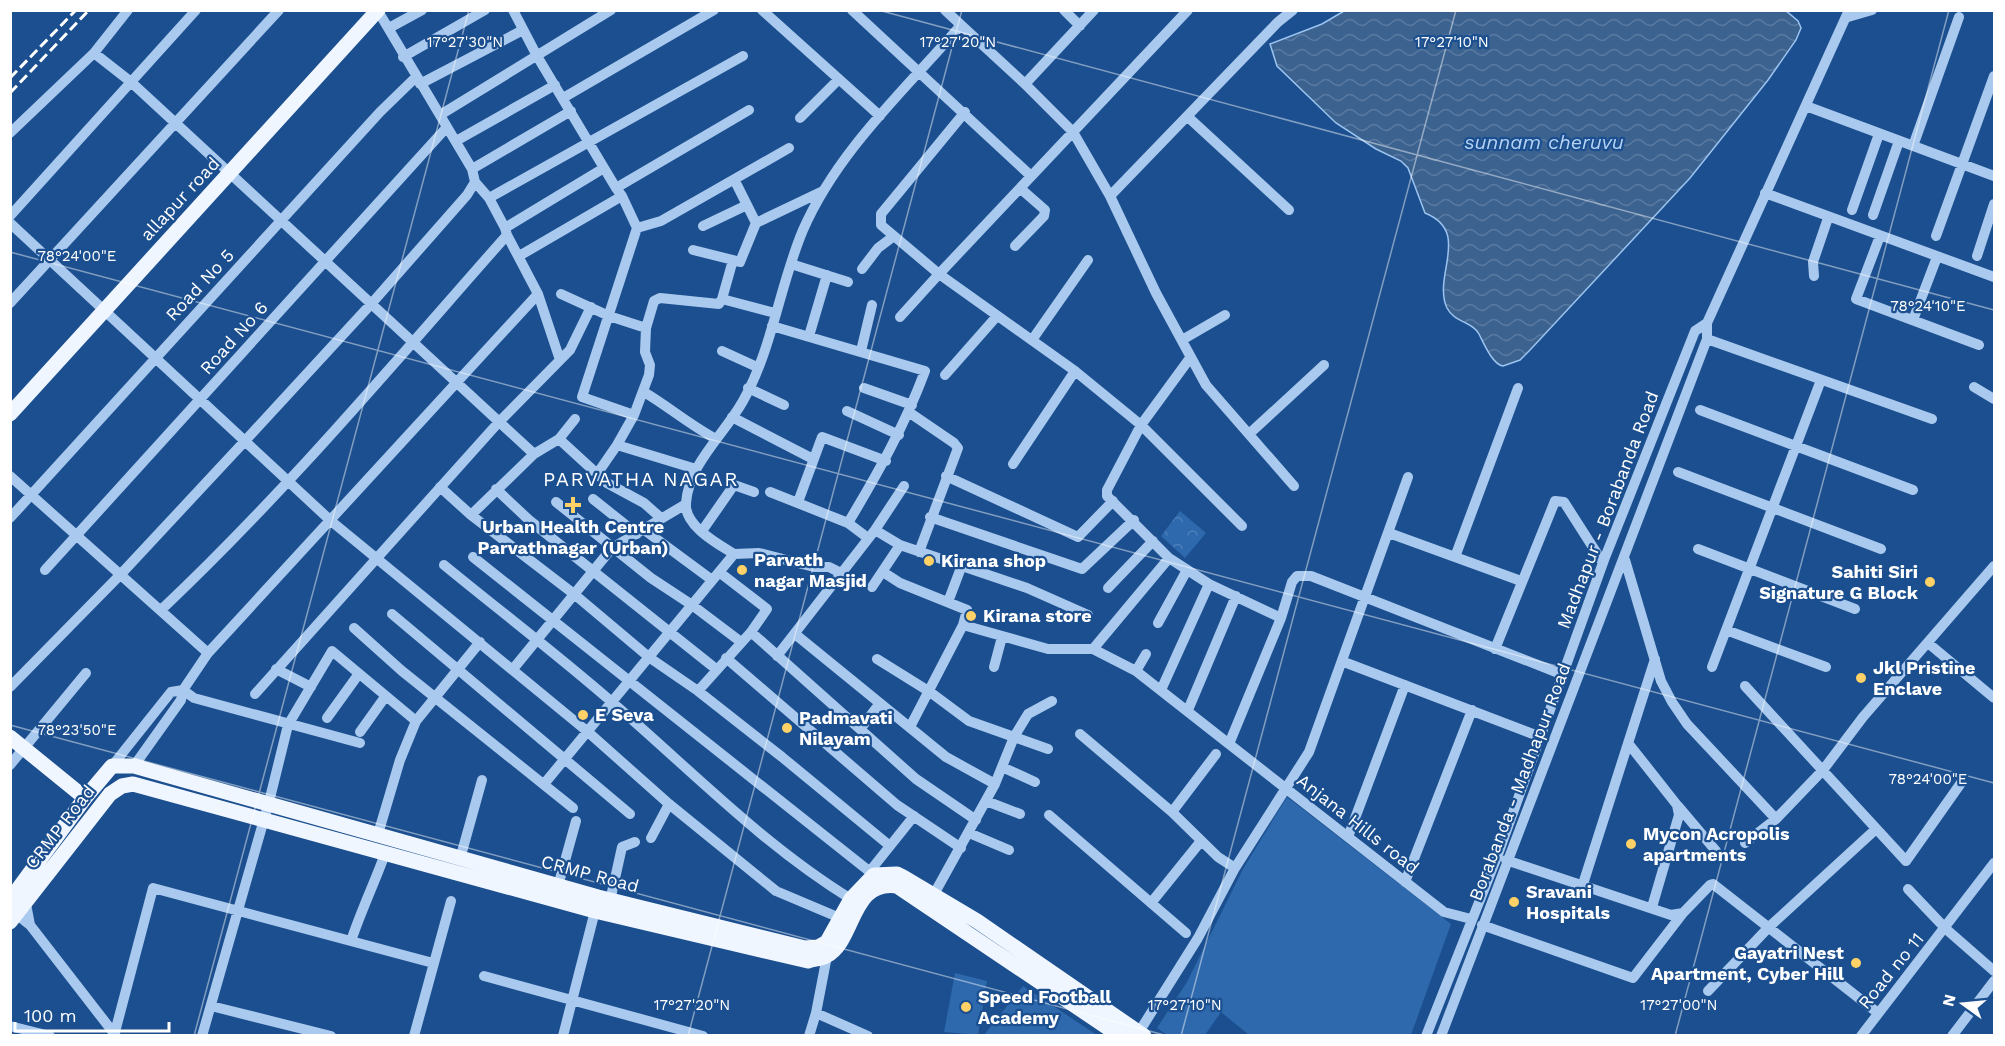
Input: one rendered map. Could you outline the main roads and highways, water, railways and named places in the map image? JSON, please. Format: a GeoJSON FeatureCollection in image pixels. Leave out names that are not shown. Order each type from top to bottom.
{"type":"FeatureCollection","features":[{"type":"Feature","properties":{"kind":"main road","name":"allapur road"},"geometry":{"type":"LineString","coordinates":[[10,414],[378,11]]}},
{"type":"Feature","properties":{"kind":"main road"},"geometry":{"type":"LineString","coordinates":[[10,737],[85,798]]}},
{"type":"Feature","properties":{"kind":"main road","name":"CRMP Road"},"geometry":{"type":"LineString","coordinates":[[14,905],[85,798],[112,766],[134,766],[269,802],[610,901],[805,948],[818,947],[827,942],[851,899],[872,873],[897,874],[977,921],[1142,1034]]}},
{"type":"Feature","properties":{"kind":"main road","name":"CRMP Road"},"geometry":{"type":"LineString","coordinates":[[14,905],[111,794],[122,786],[133,784],[264,822],[595,911],[808,961],[827,956],[839,944],[858,906],[876,888],[887,884],[897,886],[1120,1035]]}},
{"type":"Feature","properties":{"kind":"water","name":"sunnam cheruvu"},"geometry":{"type":"Polygon","coordinates":[[[1785,10],[1798,21],[1801,28],[1796,40],[1768,80],[1690,178],[1530,350],[1520,360],[1503,366],[1492,358],[1476,330],[1450,313],[1447,308],[1444,282],[1449,243],[1446,231],[1439,221],[1425,213],[1408,168],[1401,161],[1376,149],[1336,123],[1277,66],[1270,44],[1322,24],[1344,11],[1785,10]]]}},
{"type":"Feature","properties":{"kind":"railway"},"geometry":{"type":"LineString","coordinates":[[10,78],[76,10]]}},
{"type":"Feature","properties":{"kind":"railway"},"geometry":{"type":"LineString","coordinates":[[10,93],[89,10]]}},
{"type":"Feature","properties":{"kind":"place","name":"Urban Health Centre Parvathnagar (Urban)"},"geometry":{"type":"Point","coordinates":[573,505]}},
{"type":"Feature","properties":{"kind":"place","name":"Kirana shop"},"geometry":{"type":"Point","coordinates":[929,561]}},
{"type":"Feature","properties":{"kind":"place","name":"Parvath nagar Masjid"},"geometry":{"type":"Point","coordinates":[742,570]}},
{"type":"Feature","properties":{"kind":"place","name":"Sahiti Siri Signature G Block"},"geometry":{"type":"Point","coordinates":[1930,582]}},
{"type":"Feature","properties":{"kind":"place","name":"Kirana store"},"geometry":{"type":"Point","coordinates":[971,616]}},
{"type":"Feature","properties":{"kind":"place","name":"Jkl Pristine Enclave"},"geometry":{"type":"Point","coordinates":[1861,678]}},
{"type":"Feature","properties":{"kind":"place","name":"E Seva"},"geometry":{"type":"Point","coordinates":[583,715]}},
{"type":"Feature","properties":{"kind":"place","name":"Padmavati Nilayam"},"geometry":{"type":"Point","coordinates":[787,728]}},
{"type":"Feature","properties":{"kind":"place","name":"Mycon Acropolis apartments"},"geometry":{"type":"Point","coordinates":[1631,844]}},
{"type":"Feature","properties":{"kind":"place","name":"Sravani Hospitals"},"geometry":{"type":"Point","coordinates":[1514,902]}},
{"type":"Feature","properties":{"kind":"place","name":"Gayatri Nest Apartment, Cyber Hill"},"geometry":{"type":"Point","coordinates":[1856,963]}},
{"type":"Feature","properties":{"kind":"place","name":"Speed Football Academy"},"geometry":{"type":"Point","coordinates":[966,1007]}},
{"type":"Feature","properties":{"kind":"district","name":"PARVATHA NAGAR"},"geometry":{"type":"Point","coordinates":[641,479]}}]}
